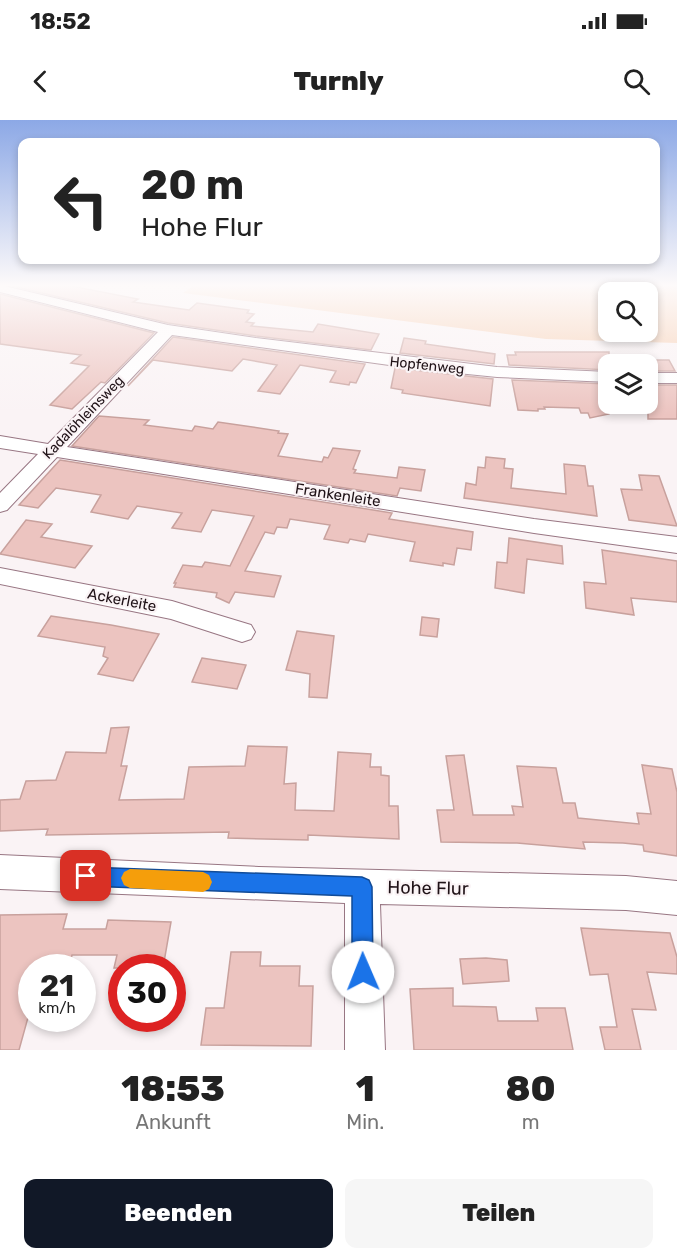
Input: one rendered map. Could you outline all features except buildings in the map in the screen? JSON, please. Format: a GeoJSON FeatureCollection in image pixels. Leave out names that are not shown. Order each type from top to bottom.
{"type":"FeatureCollection","features":[{"type":"Feature","properties":{"kind":"street","name":"Hopfenweg"},"geometry":{"type":"LineString","coordinates":[[162,328],[418,364],[497,372],[598,377]]}},
{"type":"Feature","properties":{"kind":"street","name":"Kadalöhleinsweg"},"geometry":{"type":"LineString","coordinates":[[0,505],[168,330]]}},
{"type":"Feature","properties":{"kind":"street"},"geometry":{"type":"LineString","coordinates":[[658,378],[677,378]]}},
{"type":"Feature","properties":{"kind":"street","name":"Frankenleite"},"geometry":{"type":"LineString","coordinates":[[0,442],[50,452],[677,545]]}},
{"type":"Feature","properties":{"kind":"street","name":"Ackerleite"},"geometry":{"type":"LineString","coordinates":[[0,576],[172,610],[242,632]]}},
{"type":"Feature","properties":{"kind":"street","name":"Hohe Flur"},"geometry":{"type":"LineString","coordinates":[[0,872],[362,887],[626,893],[677,898]]}},
{"type":"Feature","properties":{"kind":"street"},"geometry":{"type":"LineString","coordinates":[[362,887],[365,1050]]}},
{"type":"Feature","properties":{"kind":"shaded area"},"geometry":{"type":"Polygon","coordinates":[[[462,328],[598,328],[598,341],[546,339],[462,328]]]}},
{"type":"Feature","properties":{"kind":"shaded area"},"geometry":{"type":"Polygon","coordinates":[[[658,328],[677,328],[677,343],[644,342],[658,342],[658,328]]]}},
{"type":"Feature","properties":{"kind":"slow traffic"},"geometry":{"type":"LineString","coordinates":[[130,878],[203,882]]}},
{"type":"Feature","properties":{"kind":"route"},"geometry":{"type":"LineString","coordinates":[[86,876],[362,887],[363,972]]}}]}
